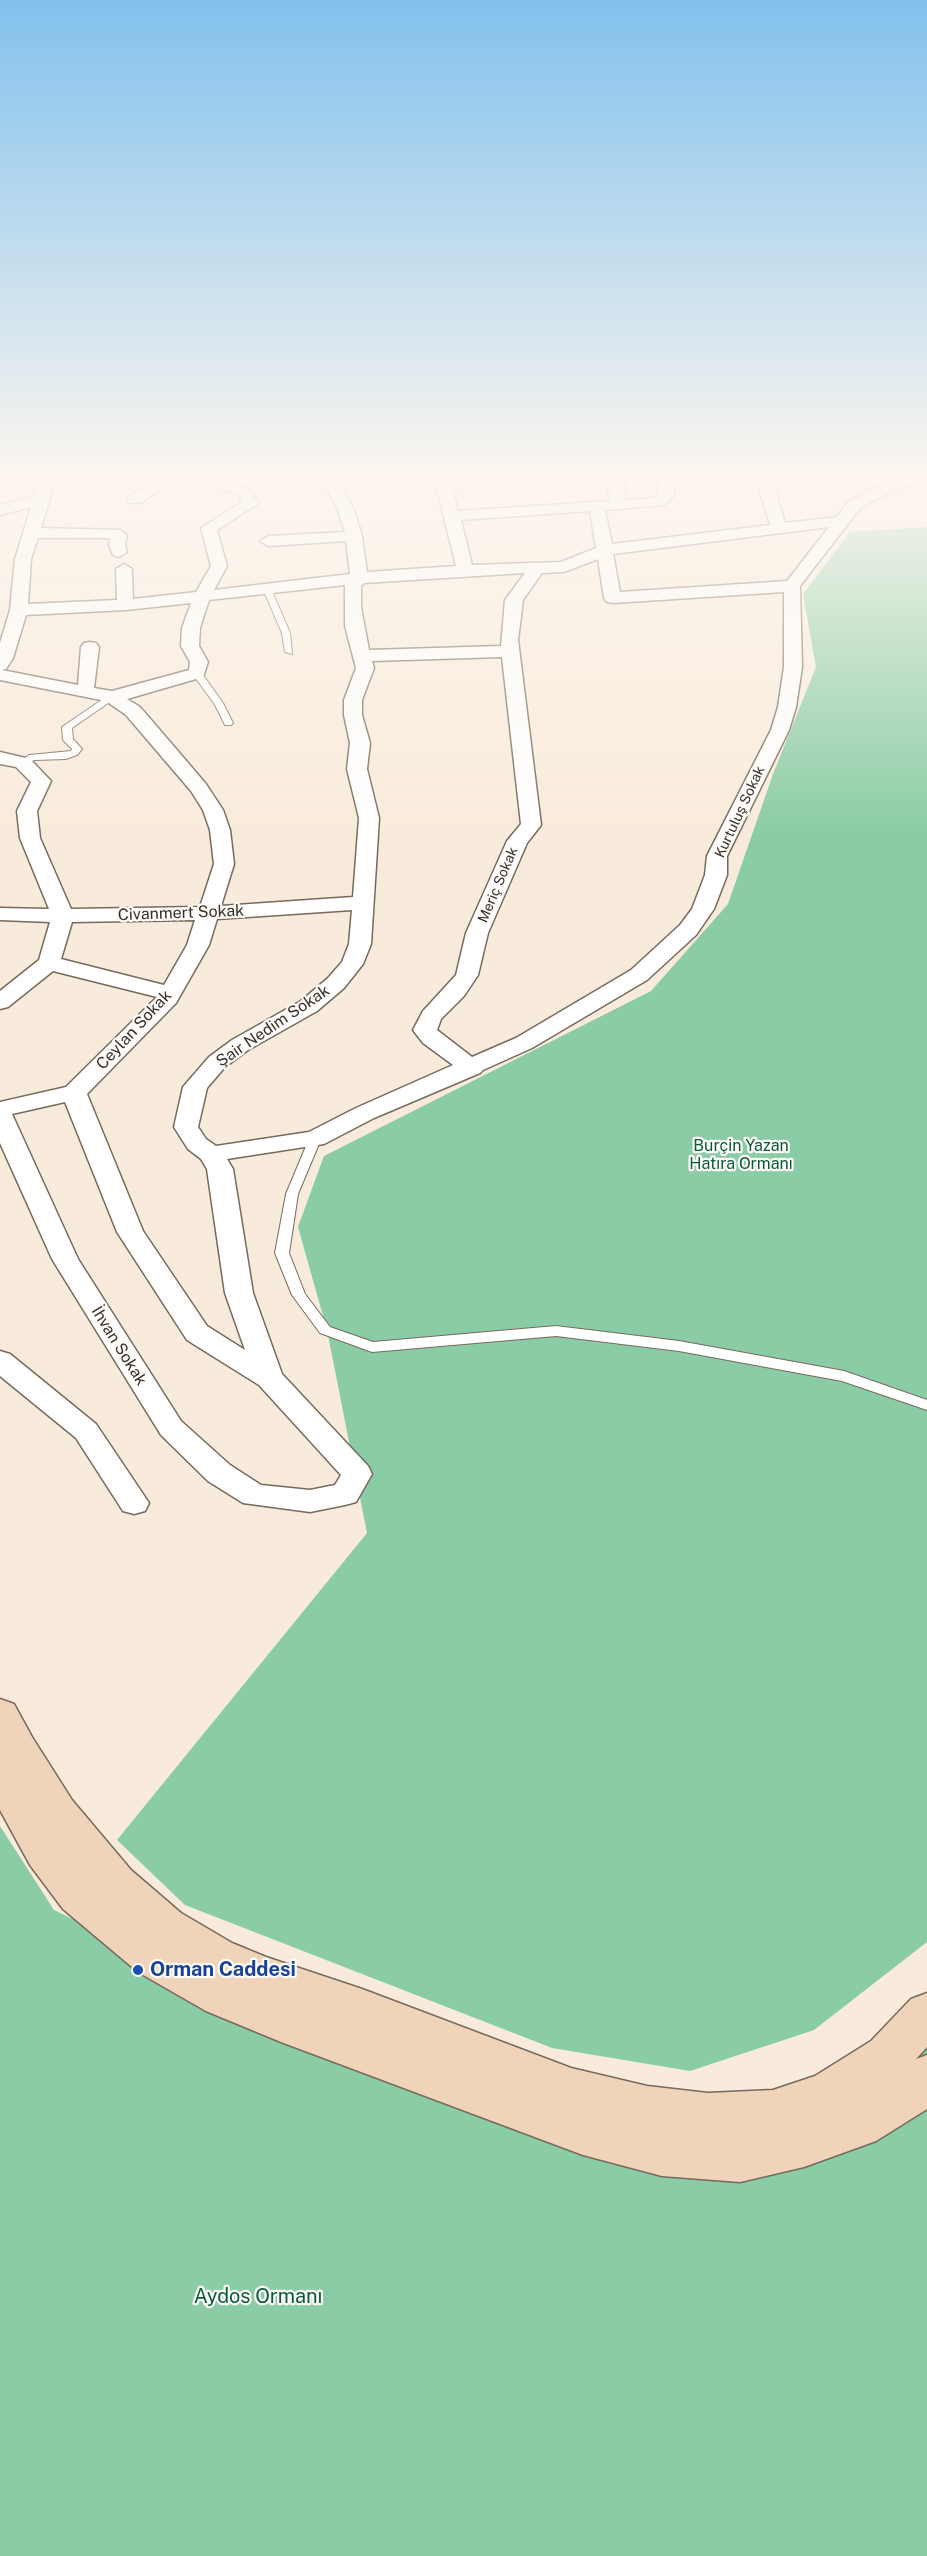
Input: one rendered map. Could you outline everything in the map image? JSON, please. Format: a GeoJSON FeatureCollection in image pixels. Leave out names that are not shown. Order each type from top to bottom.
{"type":"FeatureCollection","features":[{"type":"Feature","properties":{"kind":"street"},"geometry":{"type":"LineString","coordinates":[[0,665],[20,607],[19,597]]}},
{"type":"Feature","properties":{"kind":"street"},"geometry":{"type":"LineString","coordinates":[[125,597],[126,605]]}},
{"type":"Feature","properties":{"kind":"street"},"geometry":{"type":"LineString","coordinates":[[0,604],[20,607],[126,605],[191,597]]}},
{"type":"Feature","properties":{"kind":"street"},"geometry":{"type":"LineString","coordinates":[[112,697],[197,673],[199,662],[189,646],[202,597]]}},
{"type":"Feature","properties":{"kind":"street","name":"Şair Nedim Sokak"},"geometry":{"type":"LineString","coordinates":[[310,1501],[345,1494],[357,1474],[269,1378],[239,1293],[220,1169],[211,1154],[197,1144],[186,1127],[195,1087],[217,1062],[240,1045],[309,1006],[336,983],[352,964],[360,944],[369,818],[357,769],[360,743],[353,700],[365,668],[352,607],[352,597]]}},
{"type":"Feature","properties":{"kind":"street","name":"Meriç Sokak"},"geometry":{"type":"LineString","coordinates":[[472,1068],[430,1038],[425,1030],[431,1016],[456,991],[467,975],[477,933],[517,841],[531,825],[510,651],[516,597]]}},
{"type":"Feature","properties":{"kind":"street","name":"Kurtuluş Sokak"},"geometry":{"type":"LineString","coordinates":[[211,1154],[315,1139],[365,1113],[472,1068],[524,1043],[639,975],[688,930],[703,909],[716,875],[717,856],[780,730],[787,707],[793,667],[792,597]]}},
{"type":"Feature","properties":{"kind":"street"},"geometry":{"type":"LineString","coordinates":[[83,690],[87,685],[90,647]]}},
{"type":"Feature","properties":{"kind":"street"},"geometry":{"type":"LineString","coordinates":[[362,656],[510,651]]}},
{"type":"Feature","properties":{"kind":"street","name":"Ceylan Sokak"},"geometry":{"type":"LineString","coordinates":[[0,675],[112,697],[133,711],[199,788],[213,810],[220,830],[224,864],[198,945],[170,993],[74,1093]]}},
{"type":"Feature","properties":{"kind":"street"},"geometry":{"type":"LineString","coordinates":[[0,758],[23,763],[41,781],[27,811],[30,838],[63,916],[49,963],[0,1002]]}},
{"type":"Feature","properties":{"kind":"street","name":"Civanmert Sokak"},"geometry":{"type":"LineString","coordinates":[[0,914],[63,916],[209,913],[362,903]]}},
{"type":"Feature","properties":{"kind":"street"},"geometry":{"type":"LineString","coordinates":[[49,963],[170,993]]}},
{"type":"Feature","properties":{"kind":"street"},"geometry":{"type":"LineString","coordinates":[[0,1109],[74,1093],[130,1232],[197,1333],[269,1378]]}},
{"type":"Feature","properties":{"kind":"street","name":"İhvan Sokak"},"geometry":{"type":"LineString","coordinates":[[0,1115],[65,1259],[171,1428],[219,1473],[254,1495],[310,1501]]}},
{"type":"Feature","properties":{"kind":"street"},"geometry":{"type":"LineString","coordinates":[[0,1361],[86,1431],[134,1503]]}},
{"type":"Feature","properties":{"kind":"street"},"geometry":{"type":"LineString","coordinates":[[0,1716],[17,1749],[57,1812],[115,1884],[165,1927],[216,1957],[257,1975],[362,2010],[571,2090],[647,2109],[708,2116],[773,2113],[829,2094],[888,2056],[927,2014]]}},
{"type":"Feature","properties":{"kind":"street"},"geometry":{"type":"LineString","coordinates":[[0,1770],[45,1852],[79,1894],[113,1926],[154,1958],[222,1996],[286,2023],[583,2132],[662,2152],[740,2158],[804,2144],[859,2125],[907,2096],[927,2077]]}},
{"type":"Feature","properties":{"kind":"lane"},"geometry":{"type":"LineString","coordinates":[[271,597],[286,633],[289,652]]}},
{"type":"Feature","properties":{"kind":"lane"},"geometry":{"type":"LineString","coordinates":[[197,673],[220,705],[228,723]]}},
{"type":"Feature","properties":{"kind":"lane"},"geometry":{"type":"LineString","coordinates":[[23,763],[32,757],[66,756],[74,753],[77,749],[68,740],[67,727],[112,697]]}},
{"type":"Feature","properties":{"kind":"lane"},"geometry":{"type":"LineString","coordinates":[[315,1139],[292,1194],[282,1252],[299,1295],[325,1330],[372,1347],[556,1331],[679,1346],[844,1376],[927,1405]]}},
{"type":"Feature","properties":{"kind":"green space","name":"Burçin Yazan Hatıra Ormanı"},"geometry":{"type":"Polygon","coordinates":[[[804,597],[927,597],[927,1942],[814,2030],[690,2071],[552,2048],[185,1905],[117,1840],[367,1533],[327,1330],[298,1227],[324,1156],[651,991],[728,904],[773,774],[816,667],[804,597]]]}},
{"type":"Feature","properties":{"kind":"green space","name":"Aydos Ormanı"},"geometry":{"type":"Polygon","coordinates":[[[0,1826],[54,1910],[431,2094],[691,2154],[927,2047],[927,2556],[0,2556],[0,1826]]]}},
{"type":"Feature","properties":{"kind":"place","name":"Orman Caddesi"},"geometry":{"type":"Point","coordinates":[138,1970]}}]}
